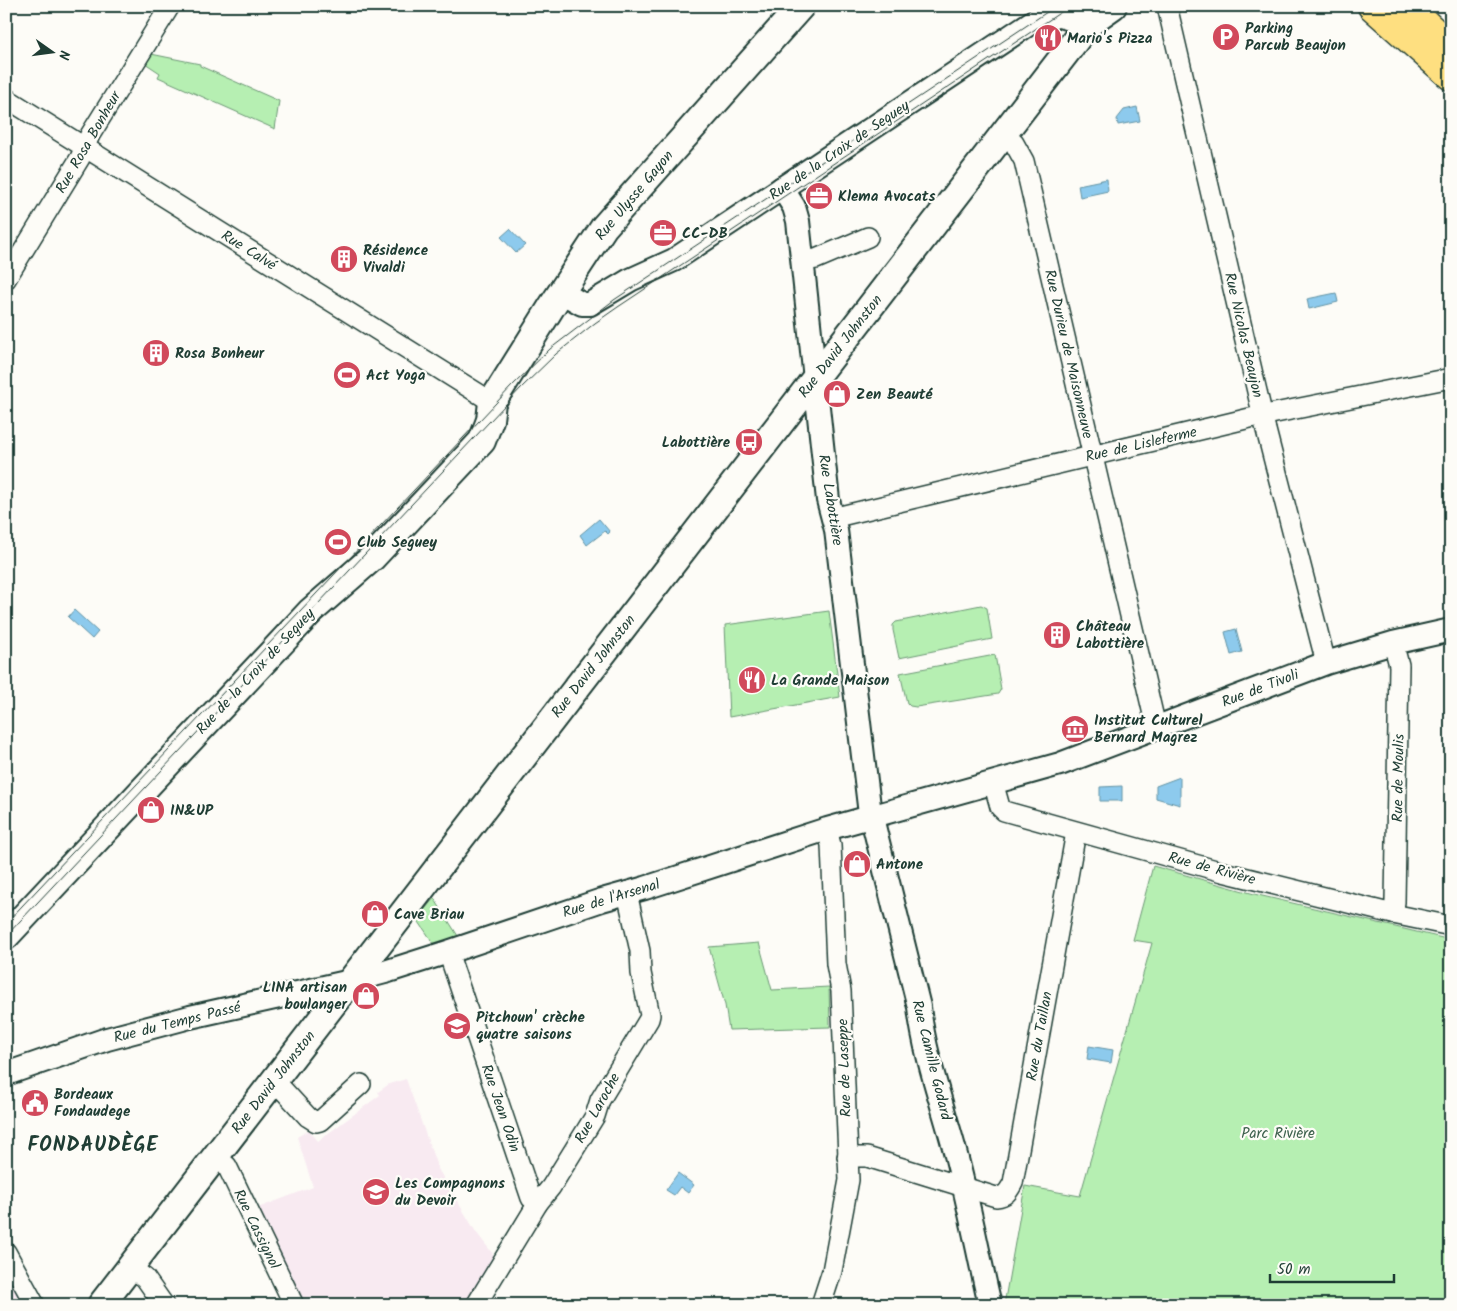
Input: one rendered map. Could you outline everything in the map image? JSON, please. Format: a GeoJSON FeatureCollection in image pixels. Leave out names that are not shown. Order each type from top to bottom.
{"type":"FeatureCollection","features":[{"type":"Feature","properties":{"kind":"main road","name":"Rue Ulysse Gayon"},"geometry":{"type":"LineString","coordinates":[[492,402],[604,227],[801,6]]}},
{"type":"Feature","properties":{"kind":"main road"},"geometry":{"type":"LineString","coordinates":[[1085,28],[1113,6]]}},
{"type":"Feature","properties":{"kind":"main road"},"geometry":{"type":"LineString","coordinates":[[1372,6],[1396,12],[1451,48]]}},
{"type":"Feature","properties":{"kind":"main road"},"geometry":{"type":"LineString","coordinates":[[1396,12],[1451,76]]}},
{"type":"Feature","properties":{"kind":"main road","name":"Rue David Johnston"},"geometry":{"type":"LineString","coordinates":[[101,1305],[1085,28]]}},
{"type":"Feature","properties":{"kind":"main road","name":"Rue de la Croix de Seguey"},"geometry":{"type":"LineString","coordinates":[[6,936],[311,611],[372,558],[482,441],[490,420],[492,402]]}},
{"type":"Feature","properties":{"kind":"street","name":"Rue Rosa Bonheur"},"geometry":{"type":"LineString","coordinates":[[6,279],[85,147],[90,135],[170,6]]}},
{"type":"Feature","properties":{"kind":"street","name":"Rue Nicolas Beaujon"},"geometry":{"type":"LineString","coordinates":[[1166,6],[1263,415],[1317,634],[1326,663]]}},
{"type":"Feature","properties":{"kind":"street","name":"Rue de la Croix de Seguey"},"geometry":{"type":"LineString","coordinates":[[561,292],[582,304],[590,304],[630,280],[674,260],[1038,18],[1057,15],[1071,18],[1085,28]]}},
{"type":"Feature","properties":{"kind":"street","name":"Rue Calvé"},"geometry":{"type":"LineString","coordinates":[[6,98],[492,402]]}},
{"type":"Feature","properties":{"kind":"street","name":"Rue Durieu de Maisonneuve"},"geometry":{"type":"LineString","coordinates":[[1003,134],[1014,143],[1024,161],[1156,727]]}},
{"type":"Feature","properties":{"kind":"street","name":"Rue Labottière"},"geometry":{"type":"LineString","coordinates":[[782,188],[794,207],[798,221],[828,500],[836,530],[868,797],[872,816]]}},
{"type":"Feature","properties":{"kind":"street"},"geometry":{"type":"LineString","coordinates":[[803,261],[816,259],[868,237]]}},
{"type":"Feature","properties":{"kind":"street","name":"Rue de Lisleferme"},"geometry":{"type":"LineString","coordinates":[[832,518],[1263,415],[1451,378]]}},
{"type":"Feature","properties":{"kind":"street","name":"Rue de Tivoli"},"geometry":{"type":"LineString","coordinates":[[872,816],[1060,764],[1326,663],[1393,643],[1451,630]]}},
{"type":"Feature","properties":{"kind":"street","name":"Rue de Moulis"},"geometry":{"type":"LineString","coordinates":[[1393,643],[1399,666],[1396,902],[1393,914]]}},
{"type":"Feature","properties":{"kind":"street","name":"Rue de Rivière"},"geometry":{"type":"LineString","coordinates":[[993,782],[1000,807],[1004,811],[1223,872],[1393,914],[1451,926]]}},
{"type":"Feature","properties":{"kind":"street","name":"Rue de l'Arsenal"},"geometry":{"type":"LineString","coordinates":[[351,981],[448,952],[626,893],[872,816]]}},
{"type":"Feature","properties":{"kind":"street","name":"Rue Camille Godard"},"geometry":{"type":"LineString","coordinates":[[872,816],[919,1007],[922,1032],[964,1187],[990,1305]]}},
{"type":"Feature","properties":{"kind":"street","name":"Rue de Laseppe"},"geometry":{"type":"LineString","coordinates":[[821,1305],[832,1271],[849,1180],[841,991],[836,964],[831,845],[827,829]]}},
{"type":"Feature","properties":{"kind":"street","name":"Rue du Taillan"},"geometry":{"type":"LineString","coordinates":[[847,1157],[867,1157],[996,1197],[1004,1196],[1008,1192],[1013,1184],[1076,832]]}},
{"type":"Feature","properties":{"kind":"street","name":"Rue Laroche"},"geometry":{"type":"LineString","coordinates":[[476,1305],[538,1203],[551,1187],[595,1116],[600,1100],[649,1019],[650,1015],[641,973],[640,951],[626,893]]}},
{"type":"Feature","properties":{"kind":"street","name":"Rue Jean Odin"},"geometry":{"type":"LineString","coordinates":[[448,952],[531,1198],[538,1203]]}},
{"type":"Feature","properties":{"kind":"street","name":"Rue du Temps Passé"},"geometry":{"type":"LineString","coordinates":[[6,1074],[107,1039],[190,1017],[351,981]]}},
{"type":"Feature","properties":{"kind":"street"},"geometry":{"type":"LineString","coordinates":[[274,1080],[308,1117],[316,1122],[320,1121],[361,1084]]}},
{"type":"Feature","properties":{"kind":"street","name":"Rue Cassignol"},"geometry":{"type":"LineString","coordinates":[[215,1156],[227,1166],[294,1305]]}},
{"type":"Feature","properties":{"kind":"street"},"geometry":{"type":"LineString","coordinates":[[6,1252],[35,1305]]}},
{"type":"Feature","properties":{"kind":"street"},"geometry":{"type":"LineString","coordinates":[[130,1267],[144,1278],[164,1305]]}},
{"type":"Feature","properties":{"kind":"shaded area","name":"Les Compagnons du Devoir"},"geometry":{"type":"Polygon","coordinates":[[[406,1079],[438,1169],[476,1232],[496,1258],[464,1305],[302,1305],[255,1209],[313,1187],[297,1137],[309,1130],[318,1141],[380,1095],[378,1092],[389,1084],[406,1079]]]}},
{"type":"Feature","properties":{"kind":"shaded area"},"geometry":{"type":"Polygon","coordinates":[[[6,1270],[25,1305],[6,1305],[6,1270]]]}},
{"type":"Feature","properties":{"kind":"green space"},"geometry":{"type":"Polygon","coordinates":[[[151,54],[200,64],[200,66],[279,101],[275,129],[158,77],[160,73],[145,63],[151,54]]]}},
{"type":"Feature","properties":{"kind":"green space"},"geometry":{"type":"Polygon","coordinates":[[[981,605],[987,608],[992,639],[899,658],[893,630],[893,625],[896,622],[981,605]]]}},
{"type":"Feature","properties":{"kind":"green space"},"geometry":{"type":"Polygon","coordinates":[[[829,611],[840,697],[729,717],[725,625],[829,611]]]}},
{"type":"Feature","properties":{"kind":"green space"},"geometry":{"type":"Polygon","coordinates":[[[995,655],[1001,689],[998,694],[916,707],[910,706],[907,703],[900,673],[995,655]]]}},
{"type":"Feature","properties":{"kind":"green space","name":"Parc Rivière"},"geometry":{"type":"Polygon","coordinates":[[[1153,866],[1258,895],[1451,940],[1451,1305],[1004,1305],[1025,1186],[1080,1196],[1152,943],[1133,940],[1153,866]]]}},
{"type":"Feature","properties":{"kind":"green space"},"geometry":{"type":"Polygon","coordinates":[[[434,898],[458,936],[434,944],[417,919],[434,898]]]}},
{"type":"Feature","properties":{"kind":"green space"},"geometry":{"type":"Polygon","coordinates":[[[759,943],[772,990],[829,987],[830,1027],[729,1030],[725,1005],[709,947],[759,943]]]}},
{"type":"Feature","properties":{"kind":"water"},"geometry":{"type":"Polygon","coordinates":[[[1137,107],[1140,121],[1118,125],[1117,119],[1124,110],[1137,107]]]}},
{"type":"Feature","properties":{"kind":"water"},"geometry":{"type":"Polygon","coordinates":[[[1107,179],[1108,191],[1080,197],[1078,185],[1107,179]]]}},
{"type":"Feature","properties":{"kind":"water"},"geometry":{"type":"Polygon","coordinates":[[[510,229],[525,245],[516,253],[501,237],[510,229]]]}},
{"type":"Feature","properties":{"kind":"water"},"geometry":{"type":"Polygon","coordinates":[[[1336,293],[1338,302],[1309,309],[1307,299],[1336,293]]]}},
{"type":"Feature","properties":{"kind":"water"},"geometry":{"type":"Polygon","coordinates":[[[599,519],[610,532],[608,534],[605,531],[587,545],[580,535],[599,519]]]}},
{"type":"Feature","properties":{"kind":"water"},"geometry":{"type":"Polygon","coordinates":[[[74,610],[98,632],[92,639],[68,617],[74,610]]]}},
{"type":"Feature","properties":{"kind":"water"},"geometry":{"type":"Polygon","coordinates":[[[1236,629],[1242,652],[1231,655],[1225,632],[1236,629]]]}},
{"type":"Feature","properties":{"kind":"water"},"geometry":{"type":"Polygon","coordinates":[[[1180,777],[1180,805],[1156,798],[1156,786],[1180,777]]]}},
{"type":"Feature","properties":{"kind":"water"},"geometry":{"type":"Polygon","coordinates":[[[1122,786],[1122,801],[1100,801],[1100,787],[1122,786]]]}},
{"type":"Feature","properties":{"kind":"water"},"geometry":{"type":"Polygon","coordinates":[[[1089,1046],[1113,1050],[1111,1063],[1087,1059],[1089,1046]]]}},
{"type":"Feature","properties":{"kind":"water"},"geometry":{"type":"Polygon","coordinates":[[[678,1173],[694,1185],[688,1193],[680,1187],[674,1195],[666,1190],[678,1173]]]}},
{"type":"Feature","properties":{"kind":"tram line"},"geometry":{"type":"LineString","coordinates":[[6,923],[512,386],[550,349],[614,300],[1056,6]]}},
{"type":"Feature","properties":{"kind":"tram line"},"geometry":{"type":"LineString","coordinates":[[6,936],[521,388],[556,354],[618,307],[1070,6]]}},
{"type":"Feature","properties":{"kind":"place","name":"Parking Parcub Beaujon"},"geometry":{"type":"Point","coordinates":[1226,37]}},
{"type":"Feature","properties":{"kind":"place","name":"Mario's Pizza"},"geometry":{"type":"Point","coordinates":[1048,38]}},
{"type":"Feature","properties":{"kind":"place","name":"Klema Avocats"},"geometry":{"type":"Point","coordinates":[819,196]}},
{"type":"Feature","properties":{"kind":"place","name":"CC-DB"},"geometry":{"type":"Point","coordinates":[663,233]}},
{"type":"Feature","properties":{"kind":"place","name":"Résidence Vivaldi"},"geometry":{"type":"Point","coordinates":[344,259]}},
{"type":"Feature","properties":{"kind":"place","name":"Rosa Bonheur"},"geometry":{"type":"Point","coordinates":[156,353]}},
{"type":"Feature","properties":{"kind":"place","name":"Act Yoga"},"geometry":{"type":"Point","coordinates":[347,375]}},
{"type":"Feature","properties":{"kind":"place","name":"Zen Beauté"},"geometry":{"type":"Point","coordinates":[837,394]}},
{"type":"Feature","properties":{"kind":"place","name":"Labottière"},"geometry":{"type":"Point","coordinates":[749,442]}},
{"type":"Feature","properties":{"kind":"place","name":"Club Seguey"},"geometry":{"type":"Point","coordinates":[338,542]}},
{"type":"Feature","properties":{"kind":"place","name":"Château Labottière"},"geometry":{"type":"Point","coordinates":[1057,635]}},
{"type":"Feature","properties":{"kind":"place","name":"La Grande Maison"},"geometry":{"type":"Point","coordinates":[752,680]}},
{"type":"Feature","properties":{"kind":"place","name":"Institut Culturel Bernard Magrez"},"geometry":{"type":"Point","coordinates":[1075,729]}},
{"type":"Feature","properties":{"kind":"place","name":"IN&UP"},"geometry":{"type":"Point","coordinates":[151,810]}},
{"type":"Feature","properties":{"kind":"place","name":"Antone"},"geometry":{"type":"Point","coordinates":[857,864]}},
{"type":"Feature","properties":{"kind":"place","name":"Cave Briau"},"geometry":{"type":"Point","coordinates":[375,914]}},
{"type":"Feature","properties":{"kind":"place","name":"LINA artisan boulanger"},"geometry":{"type":"Point","coordinates":[366,996]}},
{"type":"Feature","properties":{"kind":"place","name":"Pitchoun' crèche quatre saisons"},"geometry":{"type":"Point","coordinates":[457,1026]}},
{"type":"Feature","properties":{"kind":"place","name":"Bordeaux Fondaudege"},"geometry":{"type":"Point","coordinates":[35,1103]}},
{"type":"Feature","properties":{"kind":"place","name":"Les Compagnons du Devoir"},"geometry":{"type":"Point","coordinates":[376,1192]}},
{"type":"Feature","properties":{"kind":"district","name":"FONDAUDÈGE"},"geometry":{"type":"Point","coordinates":[93,1144]}}]}
